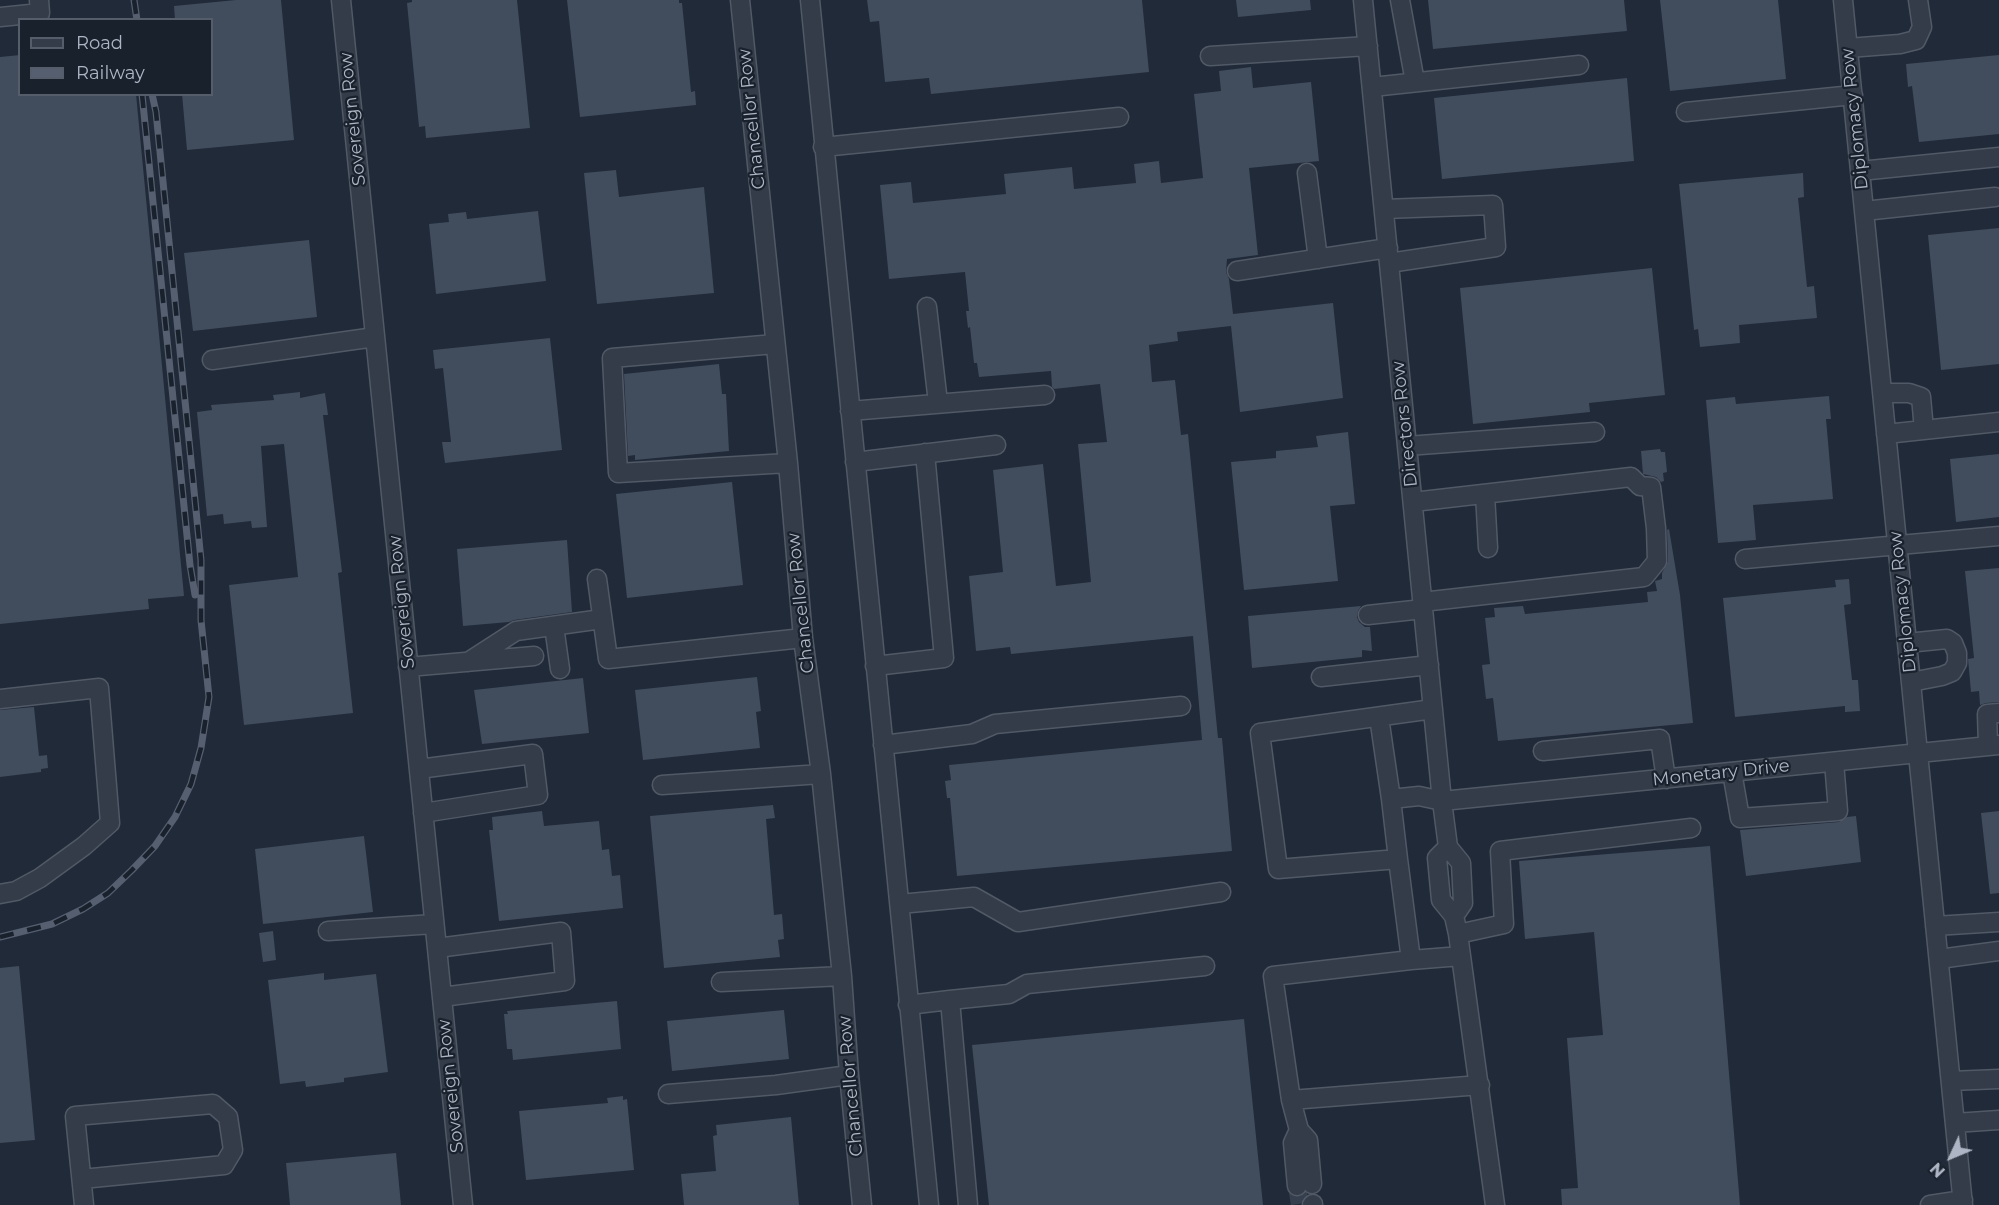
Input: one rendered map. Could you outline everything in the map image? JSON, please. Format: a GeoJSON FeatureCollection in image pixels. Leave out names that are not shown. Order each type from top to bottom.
{"type":"FeatureCollection","features":[{"type":"Feature","properties":{"kind":"street"},"geometry":{"type":"LineString","coordinates":[[0,17],[40,13],[39,0]]}},
{"type":"Feature","properties":{"kind":"street","name":"Sovereign Row"},"geometry":{"type":"LineString","coordinates":[[341,0],[463,1205]]}},
{"type":"Feature","properties":{"kind":"street","name":"Chancellor Row"},"geometry":{"type":"LineString","coordinates":[[740,0],[788,463],[803,638],[842,976],[862,1205]]}},
{"type":"Feature","properties":{"kind":"street"},"geometry":{"type":"LineString","coordinates":[[810,0],[929,1205]]}},
{"type":"Feature","properties":{"kind":"street","name":"Directors Row"},"geometry":{"type":"LineString","coordinates":[[1363,0],[1442,801],[1448,847],[1461,863],[1463,903],[1456,925]]}},
{"type":"Feature","properties":{"kind":"street"},"geometry":{"type":"LineString","coordinates":[[1400,0],[1415,82]]}},
{"type":"Feature","properties":{"kind":"street","name":"Diplomacy Row"},"geometry":{"type":"LineString","coordinates":[[1843,0],[1963,1203]]}},
{"type":"Feature","properties":{"kind":"street"},"geometry":{"type":"LineString","coordinates":[[1848,48],[1900,44],[1916,40],[1922,27],[1918,0]]}},
{"type":"Feature","properties":{"kind":"street"},"geometry":{"type":"LineString","coordinates":[[1210,56],[1368,46]]}},
{"type":"Feature","properties":{"kind":"street"},"geometry":{"type":"LineString","coordinates":[[1372,87],[1579,65]]}},
{"type":"Feature","properties":{"kind":"street"},"geometry":{"type":"LineString","coordinates":[[1686,112],[1852,95]]}},
{"type":"Feature","properties":{"kind":"street"},"geometry":{"type":"LineString","coordinates":[[823,147],[1119,117]]}},
{"type":"Feature","properties":{"kind":"street"},"geometry":{"type":"LineString","coordinates":[[1860,171],[1999,157]]}},
{"type":"Feature","properties":{"kind":"street"},"geometry":{"type":"LineString","coordinates":[[1307,173],[1318,259]]}},
{"type":"Feature","properties":{"kind":"street"},"geometry":{"type":"LineString","coordinates":[[1864,211],[1995,197]]}},
{"type":"Feature","properties":{"kind":"street"},"geometry":{"type":"LineString","coordinates":[[1237,271],[1318,259],[1496,247],[1493,205],[1384,209]]}},
{"type":"Feature","properties":{"kind":"street"},"geometry":{"type":"LineString","coordinates":[[927,307],[938,403]]}},
{"type":"Feature","properties":{"kind":"street"},"geometry":{"type":"LineString","coordinates":[[212,360],[375,337]]}},
{"type":"Feature","properties":{"kind":"street"},"geometry":{"type":"LineString","coordinates":[[775,344],[612,358],[618,473],[788,463]]}},
{"type":"Feature","properties":{"kind":"street"},"geometry":{"type":"LineString","coordinates":[[1882,393],[1909,393],[1921,397],[1924,430]]}},
{"type":"Feature","properties":{"kind":"street"},"geometry":{"type":"LineString","coordinates":[[850,411],[1045,395]]}},
{"type":"Feature","properties":{"kind":"street"},"geometry":{"type":"LineString","coordinates":[[1886,434],[1999,422]]}},
{"type":"Feature","properties":{"kind":"street"},"geometry":{"type":"LineString","coordinates":[[1407,446],[1595,432]]}},
{"type":"Feature","properties":{"kind":"street"},"geometry":{"type":"LineString","coordinates":[[855,462],[996,445]]}},
{"type":"Feature","properties":{"kind":"street"},"geometry":{"type":"LineString","coordinates":[[875,666],[944,658],[925,453]]}},
{"type":"Feature","properties":{"kind":"street"},"geometry":{"type":"LineString","coordinates":[[1368,615],[1422,605],[1644,577],[1657,561],[1651,487],[1640,486],[1631,477],[1413,502]]}},
{"type":"Feature","properties":{"kind":"street"},"geometry":{"type":"LineString","coordinates":[[1485,494],[1488,548]]}},
{"type":"Feature","properties":{"kind":"street"},"geometry":{"type":"LineString","coordinates":[[1745,559],[1999,536]]}},
{"type":"Feature","properties":{"kind":"street"},"geometry":{"type":"LineString","coordinates":[[597,579],[608,659],[803,638]]}},
{"type":"Feature","properties":{"kind":"street"},"geometry":{"type":"LineString","coordinates":[[468,662],[516,631],[602,619]]}},
{"type":"Feature","properties":{"kind":"street"},"geometry":{"type":"LineString","coordinates":[[555,626],[560,669]]}},
{"type":"Feature","properties":{"kind":"street"},"geometry":{"type":"LineString","coordinates":[[1907,643],[1947,639],[1953,643],[1957,653],[1957,663],[1952,672],[1911,682]]}},
{"type":"Feature","properties":{"kind":"street"},"geometry":{"type":"LineString","coordinates":[[408,667],[534,656]]}},
{"type":"Feature","properties":{"kind":"street"},"geometry":{"type":"LineString","coordinates":[[1321,677],[1429,666]]}},
{"type":"Feature","properties":{"kind":"street"},"geometry":{"type":"LineString","coordinates":[[0,699],[99,688],[110,823],[84,846],[40,878],[15,891],[0,894]]}},
{"type":"Feature","properties":{"kind":"street"},"geometry":{"type":"LineString","coordinates":[[883,745],[972,734],[995,724],[1180,706]]}},
{"type":"Feature","properties":{"kind":"street"},"geometry":{"type":"LineString","coordinates":[[1398,859],[1278,869],[1260,733],[1433,709]]}},
{"type":"Feature","properties":{"kind":"street"},"geometry":{"type":"LineString","coordinates":[[1994,746],[1987,714],[1999,713]]}},
{"type":"Feature","properties":{"kind":"street"},"geometry":{"type":"LineString","coordinates":[[1379,717],[1411,960]]}},
{"type":"Feature","properties":{"kind":"street"},"geometry":{"type":"LineString","coordinates":[[1543,751],[1660,739],[1666,779]]}},
{"type":"Feature","properties":{"kind":"street","name":"Monetary Drive"},"geometry":{"type":"LineString","coordinates":[[1391,800],[1419,796],[1442,801],[1994,746]]}},
{"type":"Feature","properties":{"kind":"street"},"geometry":{"type":"LineString","coordinates":[[419,769],[533,754],[538,795],[423,813]]}},
{"type":"Feature","properties":{"kind":"street"},"geometry":{"type":"LineString","coordinates":[[1732,772],[1740,818],[1838,811],[1834,762]]}},
{"type":"Feature","properties":{"kind":"street"},"geometry":{"type":"LineString","coordinates":[[662,785],[820,774]]}},
{"type":"Feature","properties":{"kind":"street"},"geometry":{"type":"LineString","coordinates":[[1495,1205],[1456,925],[1504,924],[1500,851],[1691,828]]}},
{"type":"Feature","properties":{"kind":"street"},"geometry":{"type":"LineString","coordinates":[[900,904],[974,897],[1018,922],[1221,892]]}},
{"type":"Feature","properties":{"kind":"street"},"geometry":{"type":"LineString","coordinates":[[1935,926],[1999,922]]}},
{"type":"Feature","properties":{"kind":"street"},"geometry":{"type":"LineString","coordinates":[[328,931],[434,924]]}},
{"type":"Feature","properties":{"kind":"street"},"geometry":{"type":"LineString","coordinates":[[437,948],[561,932],[565,981],[442,997]]}},
{"type":"Feature","properties":{"kind":"street"},"geometry":{"type":"LineString","coordinates":[[1939,959],[1999,951]]}},
{"type":"Feature","properties":{"kind":"street"},"geometry":{"type":"LineString","coordinates":[[1305,1185],[1308,1140],[1299,1130],[1291,1100],[1273,976],[1461,956]]}},
{"type":"Feature","properties":{"kind":"street"},"geometry":{"type":"LineString","coordinates":[[908,1005],[1009,994],[1027,984],[1206,966]]}},
{"type":"Feature","properties":{"kind":"street"},"geometry":{"type":"LineString","coordinates":[[722,982],[842,976]]}},
{"type":"Feature","properties":{"kind":"street"},"geometry":{"type":"LineString","coordinates":[[950,1000],[968,1205]]}},
{"type":"Feature","properties":{"kind":"street"},"geometry":{"type":"LineString","coordinates":[[668,1094],[776,1085],[849,1075]]}},
{"type":"Feature","properties":{"kind":"street"},"geometry":{"type":"LineString","coordinates":[[1951,1081],[1999,1079]]}},
{"type":"Feature","properties":{"kind":"street"},"geometry":{"type":"LineString","coordinates":[[1291,1100],[1480,1085]]}},
{"type":"Feature","properties":{"kind":"street"},"geometry":{"type":"LineString","coordinates":[[82,1179],[224,1165],[233,1150],[228,1117],[213,1104],[75,1116],[84,1205]]}},
{"type":"Feature","properties":{"kind":"street"},"geometry":{"type":"LineString","coordinates":[[1955,1123],[1999,1120]]}},
{"type":"Feature","properties":{"kind":"street"},"geometry":{"type":"LineString","coordinates":[[1930,1205],[1963,1203]]}},
{"type":"Feature","properties":{"kind":"building"},"geometry":{"type":"Polygon","coordinates":[[[236,0],[281,0],[294,140],[187,150],[182,96],[213,96],[213,18],[175,18],[174,6],[236,0]]]}},
{"type":"Feature","properties":{"kind":"building"},"geometry":{"type":"Polygon","coordinates":[[[412,0],[517,0],[530,128],[426,138],[425,126],[419,127],[407,3],[412,0]]]}},
{"type":"Feature","properties":{"kind":"building"},"geometry":{"type":"Polygon","coordinates":[[[567,0],[679,0],[679,3],[682,3],[691,92],[695,91],[696,105],[580,117],[567,0]]]}},
{"type":"Feature","properties":{"kind":"building"},"geometry":{"type":"Polygon","coordinates":[[[867,0],[1142,0],[1149,72],[931,94],[929,78],[885,82],[879,21],[870,22],[867,0]]]}},
{"type":"Feature","properties":{"kind":"building"},"geometry":{"type":"Polygon","coordinates":[[[1236,0],[1310,0],[1311,10],[1238,17],[1236,0]]]}},
{"type":"Feature","properties":{"kind":"building"},"geometry":{"type":"Polygon","coordinates":[[[1428,0],[1624,0],[1627,31],[1433,49],[1428,0]]]}},
{"type":"Feature","properties":{"kind":"building"},"geometry":{"type":"Polygon","coordinates":[[[1660,0],[1778,0],[1786,79],[1670,91],[1660,0]]]}},
{"type":"Feature","properties":{"kind":"building"},"geometry":{"type":"Polygon","coordinates":[[[18,55],[18,96],[136,96],[184,596],[148,599],[149,609],[0,624],[0,57],[18,55]]]}},
{"type":"Feature","properties":{"kind":"building"},"geometry":{"type":"Polygon","coordinates":[[[1999,55],[1999,134],[1919,142],[1912,86],[1908,87],[1906,64],[1999,55]]]}},
{"type":"Feature","properties":{"kind":"building"},"geometry":{"type":"Polygon","coordinates":[[[1251,67],[1253,88],[1311,82],[1319,161],[1249,168],[1258,255],[1227,259],[1226,272],[1229,279],[1233,314],[1333,303],[1343,398],[1240,412],[1231,326],[1177,332],[1178,341],[1149,345],[1152,382],[1175,380],[1181,435],[1188,434],[1218,738],[1222,738],[1232,851],[957,876],[950,798],[947,798],[945,781],[951,780],[949,765],[1202,740],[1193,636],[1011,654],[1010,647],[976,651],[969,576],[1003,572],[993,470],[1043,464],[1056,586],[1091,582],[1078,444],[1107,442],[1100,384],[1054,389],[1051,371],[979,377],[977,363],[974,363],[970,327],[968,328],[966,311],[969,311],[965,272],[889,279],[880,185],[911,182],[913,203],[1006,194],[1004,174],[1072,167],[1074,189],[1136,183],[1134,164],[1159,161],[1161,183],[1203,178],[1194,94],[1221,91],[1219,71],[1251,67]]]}},
{"type":"Feature","properties":{"kind":"building"},"geometry":{"type":"Polygon","coordinates":[[[1627,78],[1634,161],[1442,179],[1434,98],[1627,78]]]}},
{"type":"Feature","properties":{"kind":"building"},"geometry":{"type":"Polygon","coordinates":[[[616,170],[619,197],[704,187],[714,293],[597,304],[584,173],[616,170]]]}},
{"type":"Feature","properties":{"kind":"building"},"geometry":{"type":"Polygon","coordinates":[[[1803,173],[1804,197],[1798,198],[1807,287],[1814,286],[1817,318],[1739,325],[1740,343],[1700,347],[1698,329],[1694,330],[1679,184],[1803,173]]]}},
{"type":"Feature","properties":{"kind":"building"},"geometry":{"type":"Polygon","coordinates":[[[538,211],[546,281],[436,294],[429,224],[449,222],[448,214],[466,212],[467,219],[538,211]]]}},
{"type":"Feature","properties":{"kind":"building"},"geometry":{"type":"Polygon","coordinates":[[[1999,228],[1999,364],[1941,370],[1928,235],[1999,228]]]}},
{"type":"Feature","properties":{"kind":"building"},"geometry":{"type":"Polygon","coordinates":[[[309,240],[317,317],[193,331],[184,253],[309,240]]]}},
{"type":"Feature","properties":{"kind":"building"},"geometry":{"type":"Polygon","coordinates":[[[1652,268],[1665,395],[1589,403],[1590,412],[1473,424],[1460,288],[1652,268]]]}},
{"type":"Feature","properties":{"kind":"building"},"geometry":{"type":"Polygon","coordinates":[[[550,338],[562,450],[445,463],[442,442],[451,442],[443,368],[435,369],[433,350],[550,338]]]}},
{"type":"Feature","properties":{"kind":"building"},"geometry":{"type":"Polygon","coordinates":[[[719,364],[722,394],[726,394],[729,451],[635,460],[635,455],[628,456],[624,374],[719,364]]]}},
{"type":"Feature","properties":{"kind":"building"},"geometry":{"type":"Polygon","coordinates":[[[300,392],[300,398],[325,393],[328,415],[323,415],[342,572],[338,573],[353,713],[244,725],[229,585],[298,577],[284,444],[261,446],[267,527],[252,528],[251,521],[224,524],[223,514],[207,516],[197,412],[212,410],[211,405],[274,400],[273,395],[300,392]]]}},
{"type":"Feature","properties":{"kind":"building"},"geometry":{"type":"Polygon","coordinates":[[[1829,396],[1831,419],[1826,419],[1833,499],[1753,505],[1756,540],[1718,543],[1706,400],[1735,397],[1736,404],[1829,396]]]}},
{"type":"Feature","properties":{"kind":"building"},"geometry":{"type":"Polygon","coordinates":[[[1348,432],[1355,504],[1330,506],[1338,581],[1244,590],[1231,462],[1276,458],[1276,451],[1318,447],[1316,436],[1348,432]]]}},
{"type":"Feature","properties":{"kind":"building"},"geometry":{"type":"Polygon","coordinates":[[[1660,449],[1661,452],[1665,452],[1667,472],[1663,473],[1664,481],[1661,482],[1656,477],[1643,474],[1641,451],[1660,449]]]}},
{"type":"Feature","properties":{"kind":"building"},"geometry":{"type":"Polygon","coordinates":[[[1999,454],[1999,517],[1956,522],[1950,459],[1999,454]]]}},
{"type":"Feature","properties":{"kind":"building"},"geometry":{"type":"Polygon","coordinates":[[[732,482],[743,585],[627,598],[616,494],[732,482]]]}},
{"type":"Feature","properties":{"kind":"building"},"geometry":{"type":"Polygon","coordinates":[[[1669,529],[1680,595],[1693,723],[1498,741],[1493,698],[1486,699],[1482,665],[1490,664],[1485,618],[1495,617],[1494,608],[1523,606],[1525,614],[1648,602],[1647,592],[1657,591],[1655,581],[1662,579],[1662,573],[1668,561],[1667,530],[1669,529]]]}},
{"type":"Feature","properties":{"kind":"building"},"geometry":{"type":"Polygon","coordinates":[[[567,540],[572,612],[509,622],[463,626],[457,549],[567,540]]]}},
{"type":"Feature","properties":{"kind":"building"},"geometry":{"type":"Polygon","coordinates":[[[1999,568],[1999,702],[1980,705],[1979,691],[1971,692],[1968,659],[1974,658],[1965,571],[1999,568]]]}},
{"type":"Feature","properties":{"kind":"building"},"geometry":{"type":"Polygon","coordinates":[[[1849,579],[1851,604],[1844,605],[1852,680],[1858,680],[1860,711],[1845,712],[1845,706],[1735,717],[1723,598],[1836,587],[1835,580],[1849,579]]]}},
{"type":"Feature","properties":{"kind":"building"},"geometry":{"type":"Polygon","coordinates":[[[1361,606],[1357,617],[1365,627],[1370,627],[1372,651],[1362,650],[1362,657],[1252,668],[1248,616],[1361,606]]]}},
{"type":"Feature","properties":{"kind":"building"},"geometry":{"type":"Polygon","coordinates":[[[757,677],[761,711],[756,712],[760,748],[643,760],[635,690],[757,677]]]}},
{"type":"Feature","properties":{"kind":"building"},"geometry":{"type":"Polygon","coordinates":[[[583,678],[589,733],[482,744],[474,690],[583,678]]]}},
{"type":"Feature","properties":{"kind":"building"},"geometry":{"type":"Polygon","coordinates":[[[34,707],[39,756],[47,755],[48,768],[41,769],[41,772],[0,777],[0,710],[34,707]]]}},
{"type":"Feature","properties":{"kind":"building"},"geometry":{"type":"Polygon","coordinates":[[[773,805],[775,818],[766,819],[774,915],[782,914],[784,939],[778,940],[780,957],[664,968],[650,816],[773,805]]]}},
{"type":"Feature","properties":{"kind":"building"},"geometry":{"type":"Polygon","coordinates":[[[542,811],[544,826],[599,821],[602,850],[609,849],[612,876],[620,875],[623,908],[499,921],[489,830],[493,830],[492,817],[542,811]]]}},
{"type":"Feature","properties":{"kind":"building"},"geometry":{"type":"Polygon","coordinates":[[[1999,811],[1999,893],[1990,894],[1981,813],[1999,811]]]}},
{"type":"Feature","properties":{"kind":"building"},"geometry":{"type":"Polygon","coordinates":[[[1856,816],[1861,862],[1746,876],[1740,830],[1839,822],[1847,817],[1856,816]]]}},
{"type":"Feature","properties":{"kind":"building"},"geometry":{"type":"Polygon","coordinates":[[[364,836],[373,912],[263,924],[255,849],[364,836]]]}},
{"type":"Feature","properties":{"kind":"building"},"geometry":{"type":"Polygon","coordinates":[[[1710,846],[1740,1205],[1562,1205],[1561,1189],[1578,1188],[1567,1038],[1603,1035],[1594,932],[1525,939],[1519,861],[1710,846]]]}},
{"type":"Feature","properties":{"kind":"building"},"geometry":{"type":"Polygon","coordinates":[[[273,931],[276,960],[263,962],[259,933],[273,931]]]}},
{"type":"Feature","properties":{"kind":"building"},"geometry":{"type":"Polygon","coordinates":[[[19,966],[35,1140],[0,1143],[0,968],[19,966]]]}},
{"type":"Feature","properties":{"kind":"building"},"geometry":{"type":"Polygon","coordinates":[[[324,973],[324,980],[376,974],[388,1072],[344,1078],[344,1082],[306,1087],[305,1081],[280,1084],[268,980],[324,973]]]}},
{"type":"Feature","properties":{"kind":"building"},"geometry":{"type":"Polygon","coordinates":[[[617,1001],[621,1049],[513,1060],[512,1049],[507,1049],[504,1014],[508,1014],[507,1011],[617,1001]]]}},
{"type":"Feature","properties":{"kind":"building"},"geometry":{"type":"Polygon","coordinates":[[[784,1010],[789,1059],[672,1071],[667,1021],[784,1010]]]}},
{"type":"Feature","properties":{"kind":"building"},"geometry":{"type":"Polygon","coordinates":[[[1244,1019],[1263,1205],[989,1205],[972,1045],[1244,1019]]]}},
{"type":"Feature","properties":{"kind":"building"},"geometry":{"type":"Polygon","coordinates":[[[623,1096],[623,1100],[627,1099],[634,1170],[526,1180],[519,1111],[608,1103],[607,1098],[623,1096]]]}},
{"type":"Feature","properties":{"kind":"building"},"geometry":{"type":"Polygon","coordinates":[[[791,1117],[799,1205],[684,1205],[681,1174],[716,1171],[713,1136],[717,1135],[716,1125],[791,1117]]]}},
{"type":"Feature","properties":{"kind":"building"},"geometry":{"type":"Polygon","coordinates":[[[396,1153],[401,1205],[290,1205],[286,1163],[396,1153]]]}},
{"type":"Feature","properties":{"kind":"tunnel"},"geometry":{"type":"LineString","coordinates":[[1297,1186],[1300,1205]]}},
{"type":"Feature","properties":{"kind":"railway"},"geometry":{"type":"LineString","coordinates":[[134,0],[137,18]]}},
{"type":"Feature","properties":{"kind":"railway"},"geometry":{"type":"LineString","coordinates":[[142,96],[190,565],[195,595]]}},
{"type":"Feature","properties":{"kind":"railway"},"geometry":{"type":"LineString","coordinates":[[0,937],[52,924],[83,909],[108,893],[155,846],[175,817],[191,784],[201,748],[209,697],[201,620],[201,560],[156,112],[152,96]]}}]}
